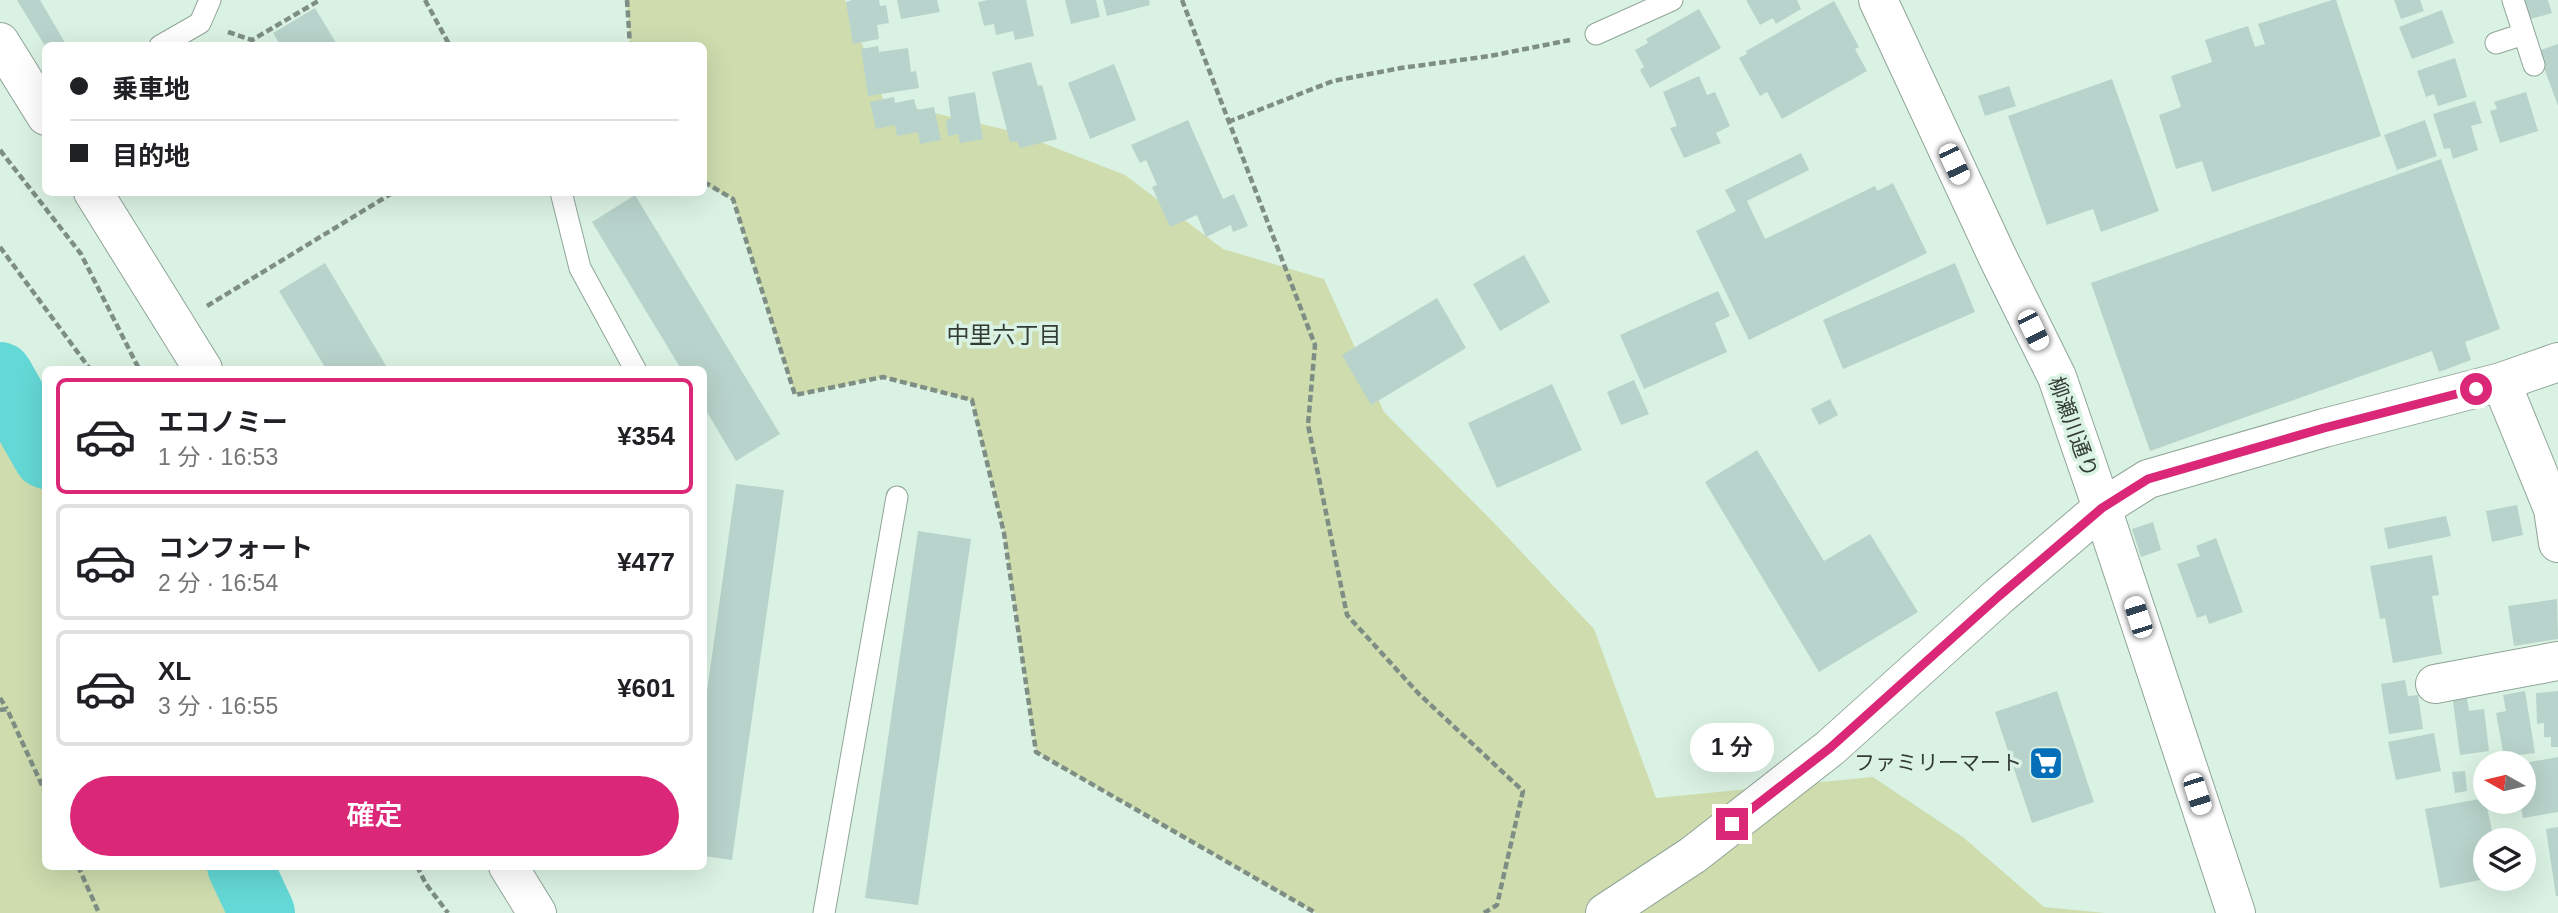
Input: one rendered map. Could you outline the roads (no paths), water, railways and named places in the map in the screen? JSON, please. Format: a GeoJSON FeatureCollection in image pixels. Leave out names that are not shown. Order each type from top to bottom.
{"type":"FeatureCollection","features":[{"type":"Feature","properties":{"kind":"street","name":"柳瀬川通り"},"geometry":{"type":"LineString","coordinates":[[1878,0],[1998,258],[2057,377],[2235,913]]}},
{"type":"Feature","properties":{"kind":"street"},"geometry":{"type":"LineString","coordinates":[[0,42],[42,108]]}},
{"type":"Feature","properties":{"kind":"street"},"geometry":{"type":"LineString","coordinates":[[95,196],[201,366]]}},
{"type":"Feature","properties":{"kind":"street"},"geometry":{"type":"LineString","coordinates":[[1605,913],[1693,855],[1830,748],[1999,596],[2102,508],[2148,479],[2324,428],[2501,382],[2558,362]]}},
{"type":"Feature","properties":{"kind":"street"},"geometry":{"type":"LineString","coordinates":[[2501,382],[2553,509],[2558,543]]}},
{"type":"Feature","properties":{"kind":"street"},"geometry":{"type":"LineString","coordinates":[[2435,684],[2558,661]]}},
{"type":"Feature","properties":{"kind":"street"},"geometry":{"type":"LineString","coordinates":[[510,870],[537,913]]}},
{"type":"Feature","properties":{"kind":"lane"},"geometry":{"type":"LineString","coordinates":[[167,42],[200,23],[210,0]]}},
{"type":"Feature","properties":{"kind":"lane"},"geometry":{"type":"LineString","coordinates":[[1596,34],[1672,0]]}},
{"type":"Feature","properties":{"kind":"lane"},"geometry":{"type":"LineString","coordinates":[[2513,0],[2535,65]]}},
{"type":"Feature","properties":{"kind":"lane"},"geometry":{"type":"LineString","coordinates":[[2496,43],[2524,34]]}},
{"type":"Feature","properties":{"kind":"lane"},"geometry":{"type":"LineString","coordinates":[[562,196],[580,268],[633,366]]}},
{"type":"Feature","properties":{"kind":"lane"},"geometry":{"type":"LineString","coordinates":[[824,913],[897,497]]}},
{"type":"Feature","properties":{"kind":"waterway"},"geometry":{"type":"LineString","coordinates":[[0,375],[42,449]]}},
{"type":"Feature","properties":{"kind":"waterway"},"geometry":{"type":"LineString","coordinates":[[242,870],[262,913]]}},
{"type":"Feature","properties":{"kind":"place","name":"ファミリーマート"},"geometry":{"type":"Point","coordinates":[2046,763]}},
{"type":"Feature","properties":{"kind":"district","name":"中里六丁目"},"geometry":{"type":"Point","coordinates":[1004,335]}}]}
